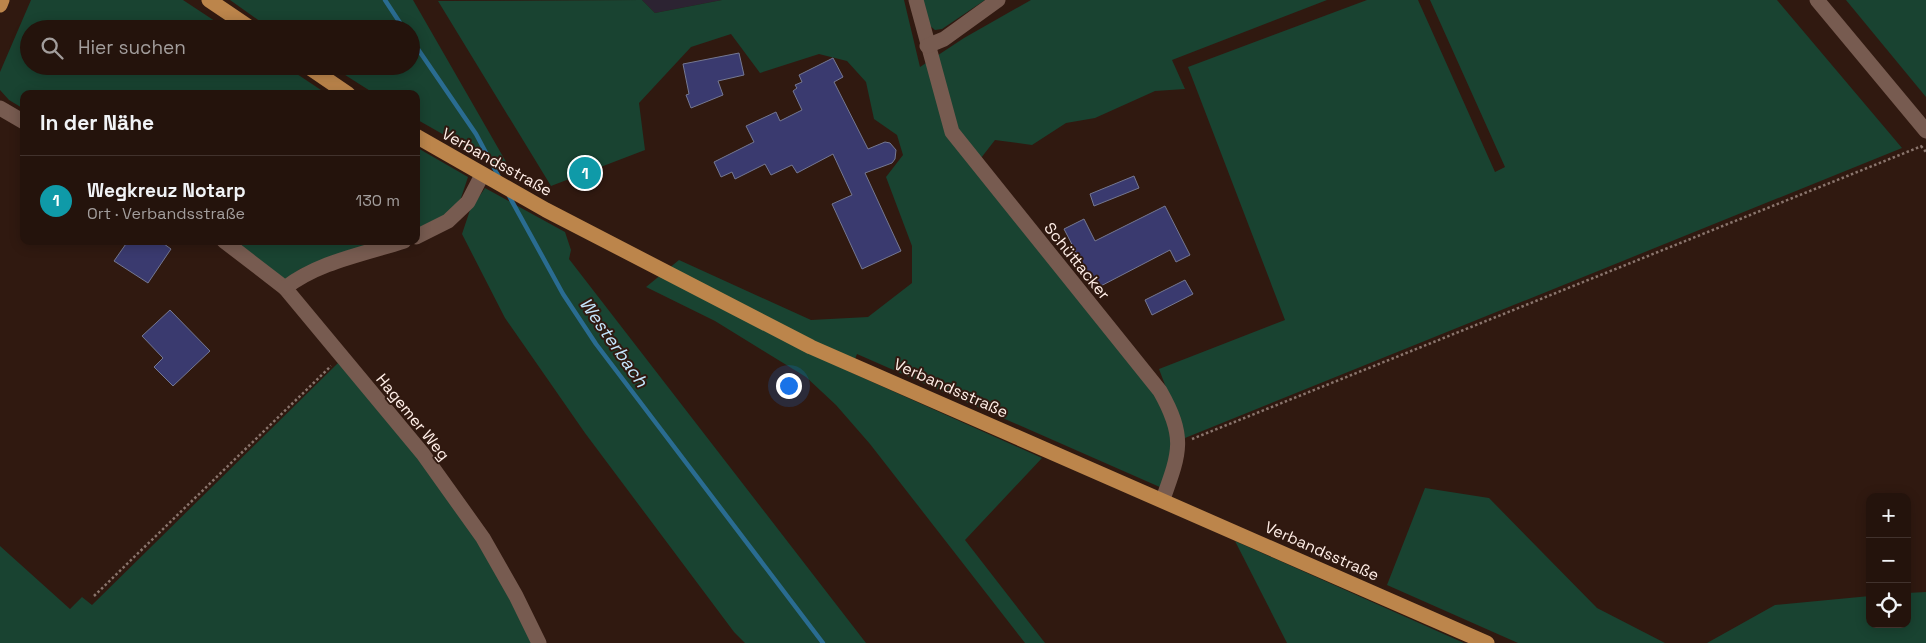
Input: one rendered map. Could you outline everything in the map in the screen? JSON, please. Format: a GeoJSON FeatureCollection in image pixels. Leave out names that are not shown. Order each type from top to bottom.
{"type":"FeatureCollection","features":[{"type":"Feature","properties":{"kind":"main road"},"geometry":{"type":"LineString","coordinates":[[0,5],[2,0]]}},
{"type":"Feature","properties":{"kind":"main road"},"geometry":{"type":"LineString","coordinates":[[209,0],[239,20]]}},
{"type":"Feature","properties":{"kind":"main road"},"geometry":{"type":"LineString","coordinates":[[321,75],[342,90]]}},
{"type":"Feature","properties":{"kind":"main road","name":"Verbandsstraße"},"geometry":{"type":"LineString","coordinates":[[420,138],[482,175],[811,347],[1163,499],[1487,643]]}},
{"type":"Feature","properties":{"kind":"street","name":"Schüttacker"},"geometry":{"type":"LineString","coordinates":[[916,0],[952,132],[1160,391],[1174,420],[1178,445],[1174,467],[1163,499]]}},
{"type":"Feature","properties":{"kind":"street"},"geometry":{"type":"LineString","coordinates":[[927,46],[944,38],[998,0]]}},
{"type":"Feature","properties":{"kind":"street"},"geometry":{"type":"LineString","coordinates":[[1817,0],[1926,130]]}},
{"type":"Feature","properties":{"kind":"street"},"geometry":{"type":"LineString","coordinates":[[0,108],[20,120]]}},
{"type":"Feature","properties":{"kind":"street"},"geometry":{"type":"LineString","coordinates":[[420,235],[448,221],[468,202],[482,175]]}},
{"type":"Feature","properties":{"kind":"street","name":"Hagemer Weg"},"geometry":{"type":"LineString","coordinates":[[229,245],[284,288],[423,454],[483,538],[516,596],[539,643]]}},
{"type":"Feature","properties":{"kind":"street"},"geometry":{"type":"LineString","coordinates":[[284,288],[300,276],[316,269],[391,245]]}},
{"type":"Feature","properties":{"kind":"path"},"geometry":{"type":"LineString","coordinates":[[1178,445],[1921,146]]}},
{"type":"Feature","properties":{"kind":"path"},"geometry":{"type":"LineString","coordinates":[[94,596],[341,356]]}},
{"type":"Feature","properties":{"kind":"shaded area"},"geometry":{"type":"Polygon","coordinates":[[[642,0],[722,0],[655,13],[642,0]]]}},
{"type":"Feature","properties":{"kind":"green space"},"geometry":{"type":"Polygon","coordinates":[[[31,0],[183,0],[213,20],[22,20],[31,0]]]}},
{"type":"Feature","properties":{"kind":"green space"},"geometry":{"type":"Polygon","coordinates":[[[230,0],[413,0],[513,174],[420,121],[420,90],[369,90],[345,75],[420,75],[420,20],[258,20],[230,0]]]}},
{"type":"Feature","properties":{"kind":"green space"},"geometry":{"type":"Polygon","coordinates":[[[642,0],[655,13],[722,0],[904,0],[920,67],[964,38],[1031,0],[1327,0],[1172,60],[1185,89],[1155,91],[1095,118],[1066,123],[1032,145],[995,140],[981,158],[1160,391],[1173,435],[1173,456],[1162,488],[857,354],[850,372],[1042,458],[965,540],[1045,643],[1025,643],[870,444],[836,405],[806,377],[715,321],[646,287],[679,260],[811,320],[868,317],[912,283],[912,246],[886,177],[903,155],[897,135],[874,119],[866,82],[847,61],[819,54],[760,73],[731,34],[691,47],[639,103],[645,150],[551,186],[438,1],[642,0]]]}},
{"type":"Feature","properties":{"kind":"green space"},"geometry":{"type":"Polygon","coordinates":[[[923,0],[985,0],[942,29],[935,30],[929,25],[923,0]]]}},
{"type":"Feature","properties":{"kind":"green space"},"geometry":{"type":"Polygon","coordinates":[[[1367,0],[1418,0],[1495,172],[1505,167],[1430,0],[1777,0],[1902,148],[1185,438],[1159,369],[1285,320],[1188,67],[1367,0]]]}},
{"type":"Feature","properties":{"kind":"green space"},"geometry":{"type":"Polygon","coordinates":[[[1846,0],[1926,0],[1926,97],[1846,0]]]}},
{"type":"Feature","properties":{"kind":"green space"},"geometry":{"type":"Polygon","coordinates":[[[20,26],[20,75],[298,75],[321,90],[20,90],[20,107],[9,100],[0,90],[0,72],[20,26]]]}},
{"type":"Feature","properties":{"kind":"green space"},"geometry":{"type":"Polygon","coordinates":[[[420,149],[468,177],[460,201],[441,218],[420,230],[420,149]]]}},
{"type":"Feature","properties":{"kind":"green space"},"geometry":{"type":"Polygon","coordinates":[[[485,188],[565,232],[571,250],[569,259],[866,643],[745,643],[734,632],[585,433],[505,318],[462,234],[470,210],[485,188]]]}},
{"type":"Feature","properties":{"kind":"green space"},"geometry":{"type":"Polygon","coordinates":[[[240,245],[375,245],[300,269],[286,280],[240,245]]]}},
{"type":"Feature","properties":{"kind":"green space"},"geometry":{"type":"Polygon","coordinates":[[[338,363],[421,458],[479,541],[534,643],[0,643],[0,546],[70,609],[82,597],[92,605],[338,363]]]}},
{"type":"Feature","properties":{"kind":"green space"},"geometry":{"type":"Polygon","coordinates":[[[1425,488],[1489,498],[1597,608],[1665,643],[1518,643],[1387,585],[1425,488]]]}},
{"type":"Feature","properties":{"kind":"green space"},"geometry":{"type":"Polygon","coordinates":[[[1235,541],[1464,643],[1287,643],[1235,541]]]}},
{"type":"Feature","properties":{"kind":"green space"},"geometry":{"type":"Polygon","coordinates":[[[1926,592],[1926,643],[1707,643],[1775,605],[1866,596],[1866,628],[1911,628],[1911,593],[1926,592]]]}},
{"type":"Feature","properties":{"kind":"building"},"geometry":{"type":"Polygon","coordinates":[[[739,53],[744,75],[718,81],[723,95],[691,108],[686,95],[689,94],[683,64],[739,53]]]}},
{"type":"Feature","properties":{"kind":"building"},"geometry":{"type":"Polygon","coordinates":[[[833,58],[843,77],[834,82],[868,149],[885,142],[890,143],[896,150],[895,159],[892,163],[865,173],[901,251],[862,269],[832,204],[852,195],[833,154],[797,173],[792,165],[771,175],[765,164],[735,179],[732,172],[721,177],[714,162],[754,142],[746,126],[776,112],[780,121],[802,110],[793,91],[797,88],[795,85],[802,82],[799,75],[833,58]]]}},
{"type":"Feature","properties":{"kind":"building"},"geometry":{"type":"Polygon","coordinates":[[[1134,176],[1139,188],[1094,206],[1090,194],[1134,176]]]}},
{"type":"Feature","properties":{"kind":"building"},"geometry":{"type":"Polygon","coordinates":[[[1165,206],[1190,255],[1176,262],[1170,250],[1095,289],[1064,229],[1084,219],[1095,241],[1165,206]]]}},
{"type":"Feature","properties":{"kind":"building"},"geometry":{"type":"Polygon","coordinates":[[[125,245],[166,245],[171,249],[148,283],[114,261],[125,245]]]}},
{"type":"Feature","properties":{"kind":"building"},"geometry":{"type":"Polygon","coordinates":[[[1185,280],[1193,294],[1152,315],[1145,300],[1185,280]]]}},
{"type":"Feature","properties":{"kind":"building"},"geometry":{"type":"Polygon","coordinates":[[[170,310],[210,351],[173,386],[154,367],[163,358],[142,336],[170,310]]]}},
{"type":"Feature","properties":{"kind":"waterway","name":"Westerbach"},"geometry":{"type":"LineString","coordinates":[[385,0],[398,20]]}},
{"type":"Feature","properties":{"kind":"waterway","name":"Westerbach"},"geometry":{"type":"LineString","coordinates":[[420,52],[476,134],[500,179]]}},
{"type":"Feature","properties":{"kind":"waterway","name":"Westerbach"},"geometry":{"type":"LineString","coordinates":[[508,194],[563,294],[596,344],[823,643]]}},
{"type":"Feature","properties":{"kind":"place","name":"Wegkreuz Notarp"},"geometry":{"type":"Point","coordinates":[585,173]}}]}
